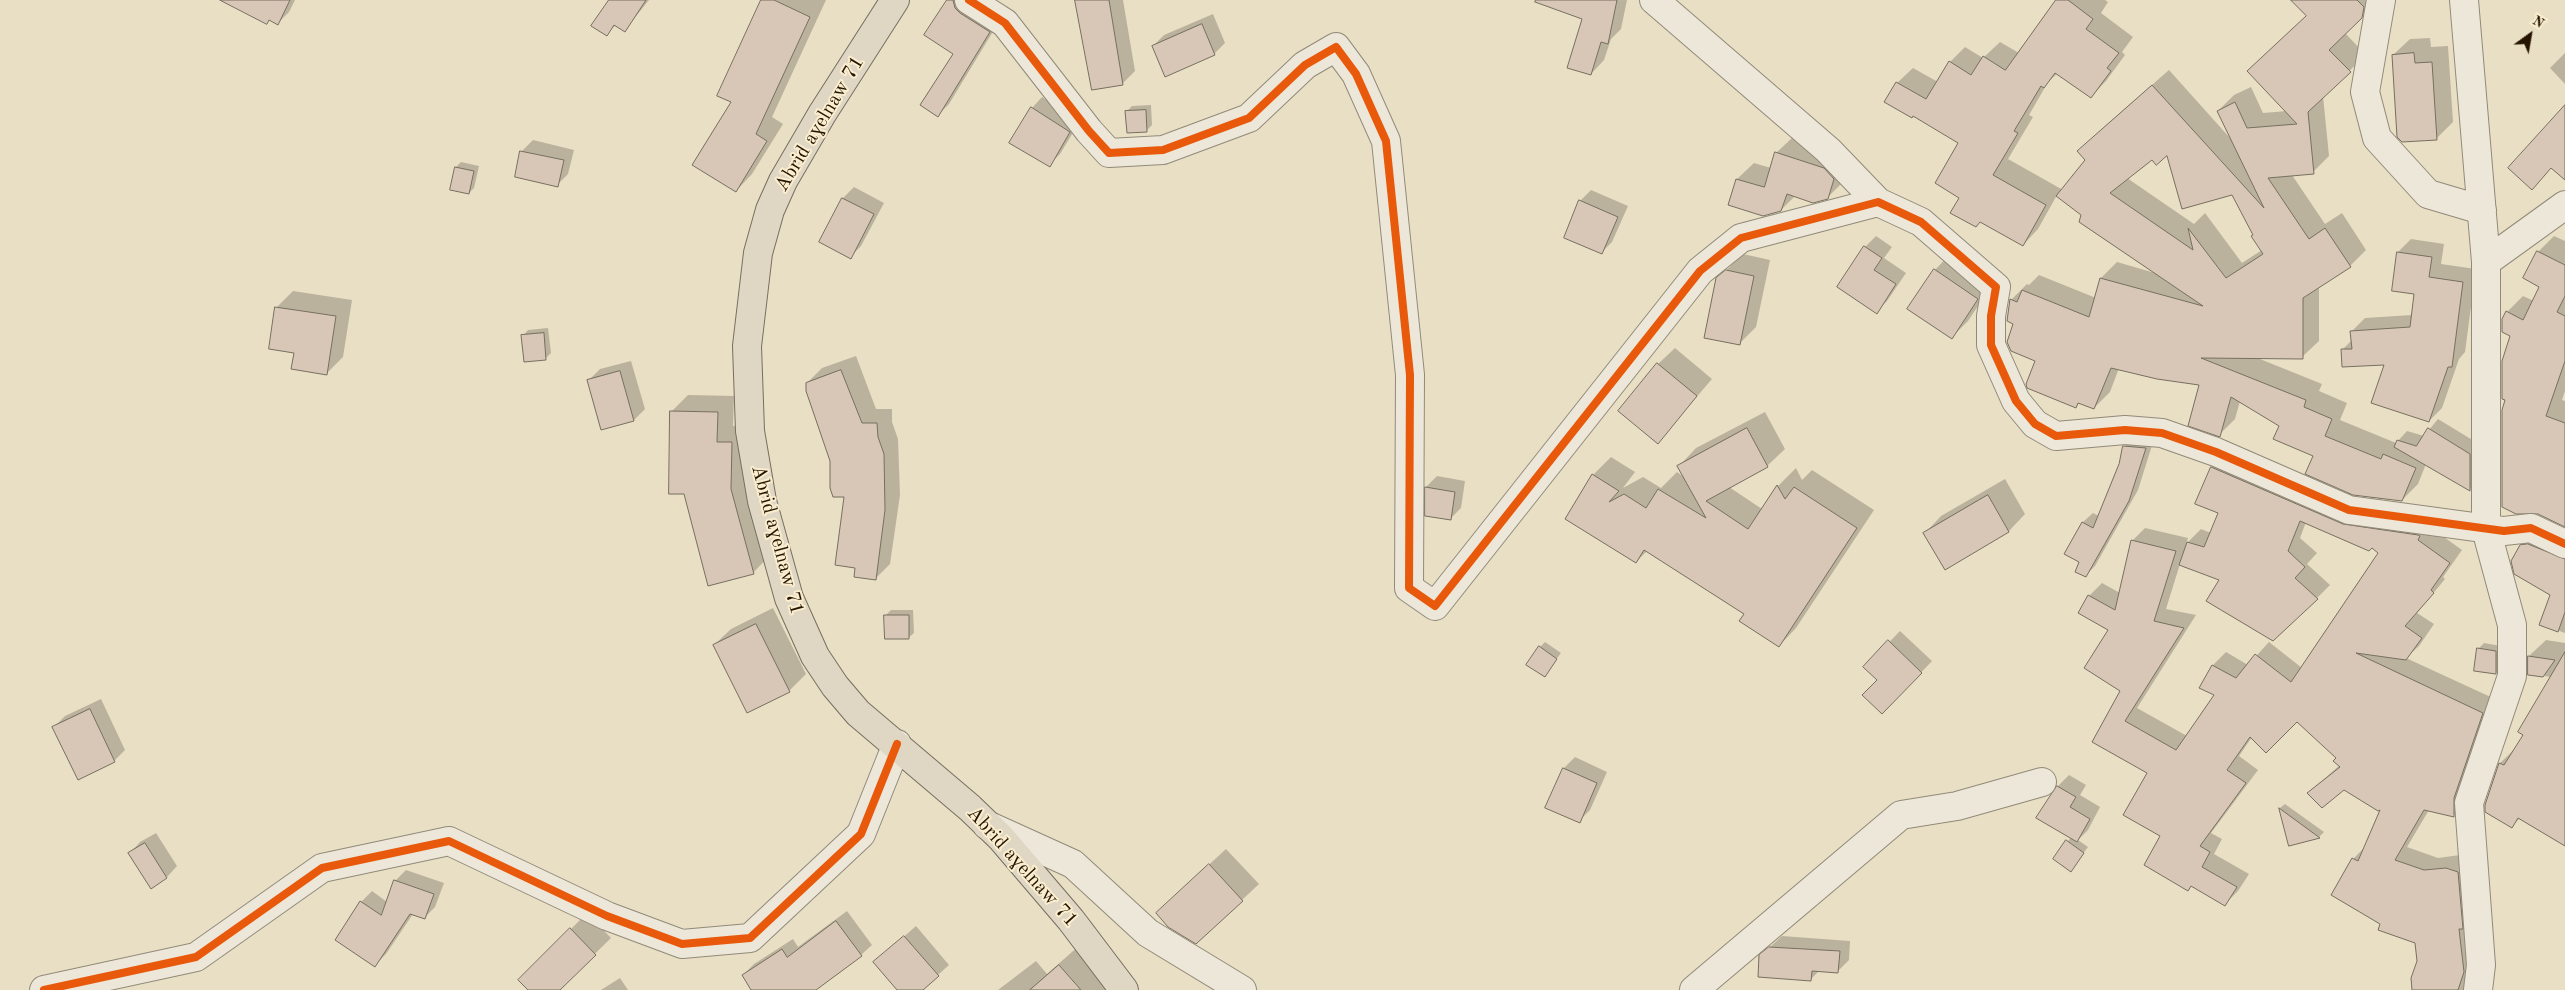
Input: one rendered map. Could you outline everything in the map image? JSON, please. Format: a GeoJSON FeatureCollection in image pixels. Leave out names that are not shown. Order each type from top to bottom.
{"type":"FeatureCollection","features":[{"type":"Feature","properties":{"kind":"main road","name":"Abrid aɣelnaw 71"},"geometry":{"type":"LineString","coordinates":[[896,0],[800,151],[770,210],[758,253],[747,346],[750,431],[762,501],[789,598],[815,656],[835,686],[858,713],[897,744],[987,825],[1071,920],[1124,990]]}},
{"type":"Feature","properties":{"kind":"street"},"geometry":{"type":"LineString","coordinates":[[969,0],[1005,23],[1089,131],[1109,153],[1163,150],[1249,118],[1305,65],[1336,47],[1356,74],[1386,141],[1410,376],[1409,588],[1435,606],[1700,271],[1741,238],[1878,202]]}},
{"type":"Feature","properties":{"kind":"street"},"geometry":{"type":"LineString","coordinates":[[1654,0],[1828,150],[1878,202],[1921,222],[1996,286],[1991,316],[1991,345],[2016,401],[2035,424],[2056,436],[2125,430],[2162,433],[2216,452],[2349,510],[2504,532],[2531,528],[2565,544]]}},
{"type":"Feature","properties":{"kind":"street"},"geometry":{"type":"LineString","coordinates":[[2381,0],[2366,92],[2377,138],[2428,194],[2482,210]]}},
{"type":"Feature","properties":{"kind":"street"},"geometry":{"type":"LineString","coordinates":[[2464,0],[2486,262],[2486,529],[2512,625],[2512,676],[2468,803],[2481,965],[2478,990]]}},
{"type":"Feature","properties":{"kind":"street"},"geometry":{"type":"LineString","coordinates":[[2486,262],[2565,205]]}},
{"type":"Feature","properties":{"kind":"street"},"geometry":{"type":"LineString","coordinates":[[44,990],[196,957],[322,868],[449,841],[607,916],[682,944],[750,938],[861,834],[897,744]]}},
{"type":"Feature","properties":{"kind":"street"},"geometry":{"type":"LineString","coordinates":[[1694,990],[1901,815],[1957,806],[2042,782]]}},
{"type":"Feature","properties":{"kind":"street"},"geometry":{"type":"LineString","coordinates":[[987,825],[1073,864],[1148,933],[1242,990]]}},
{"type":"Feature","properties":{"kind":"building"},"geometry":{"type":"Polygon","coordinates":[[[220,0],[290,0],[278,25],[269,20],[267,24],[220,0]]]}},
{"type":"Feature","properties":{"kind":"building"},"geometry":{"type":"Polygon","coordinates":[[[609,0],[646,0],[625,32],[614,25],[607,36],[591,26],[609,0]]]}},
{"type":"Feature","properties":{"kind":"building"},"geometry":{"type":"Polygon","coordinates":[[[761,0],[774,0],[810,17],[756,134],[767,141],[736,192],[692,165],[731,102],[717,96],[761,0]]]}},
{"type":"Feature","properties":{"kind":"building"},"geometry":{"type":"Polygon","coordinates":[[[947,0],[953,0],[955,8],[960,13],[990,32],[938,117],[920,105],[953,54],[924,35],[947,0]]]}},
{"type":"Feature","properties":{"kind":"building"},"geometry":{"type":"Polygon","coordinates":[[[1075,0],[1109,0],[1123,85],[1092,90],[1075,0]]]}},
{"type":"Feature","properties":{"kind":"building"},"geometry":{"type":"Polygon","coordinates":[[[1536,0],[1617,0],[1608,44],[1601,42],[1591,75],[1567,68],[1582,19],[1535,2],[1536,0]]]}},
{"type":"Feature","properties":{"kind":"building"},"geometry":{"type":"Polygon","coordinates":[[[2056,0],[2068,0],[2093,19],[2086,29],[2119,53],[2107,68],[2111,71],[2091,98],[2055,73],[2044,88],[2041,86],[2014,131],[2018,133],[1993,175],[2046,205],[2023,246],[1980,222],[1976,227],[1950,213],[1959,198],[1935,183],[1958,143],[1913,116],[1912,118],[1884,102],[1896,82],[1926,99],[1949,61],[1971,75],[1983,56],[2005,70],[2056,0]]]}},
{"type":"Feature","properties":{"kind":"building"},"geometry":{"type":"Polygon","coordinates":[[[2291,0],[2357,0],[2364,7],[2362,18],[2329,50],[2351,72],[2308,112],[2314,174],[2268,178],[2309,239],[2325,228],[2351,267],[2303,298],[2303,359],[2201,358],[2306,400],[2304,407],[2332,419],[2325,436],[2381,459],[2383,454],[2416,468],[2402,501],[2353,495],[2305,474],[2313,456],[2273,439],[2279,426],[2231,397],[2220,437],[2188,426],[2199,385],[2157,379],[2111,368],[2094,409],[2078,403],[2076,408],[2027,388],[2026,384],[2035,361],[2011,351],[2007,342],[2013,324],[2007,321],[2010,299],[2017,302],[2022,290],[2089,317],[2100,278],[2203,306],[2079,222],[2081,215],[2056,196],[2085,160],[2077,151],[2152,85],[2264,208],[2217,111],[2235,102],[2247,128],[2297,124],[2247,71],[2306,16],[2291,0]],[[2167,156],[2156,165],[2152,160],[2110,193],[2193,250],[2188,228],[2226,278],[2263,254],[2251,236],[2253,235],[2232,195],[2182,209],[2167,156]]]}},
{"type":"Feature","properties":{"kind":"building"},"geometry":{"type":"Polygon","coordinates":[[[1202,24],[1215,55],[1165,77],[1152,46],[1202,24]]]}},
{"type":"Feature","properties":{"kind":"building"},"geometry":{"type":"Polygon","coordinates":[[[2414,53],[2415,63],[2432,62],[2437,140],[2402,142],[2397,137],[2392,55],[2414,53]]]}},
{"type":"Feature","properties":{"kind":"building"},"geometry":{"type":"Polygon","coordinates":[[[2565,105],[2565,180],[2551,168],[2532,190],[2508,168],[2565,105]]]}},
{"type":"Feature","properties":{"kind":"building"},"geometry":{"type":"Polygon","coordinates":[[[1031,107],[1070,132],[1050,167],[1009,143],[1031,107]]]}},
{"type":"Feature","properties":{"kind":"building"},"geometry":{"type":"Polygon","coordinates":[[[1146,110],[1147,132],[1127,133],[1125,111],[1146,110]]]}},
{"type":"Feature","properties":{"kind":"building"},"geometry":{"type":"Polygon","coordinates":[[[520,151],[564,160],[558,187],[515,177],[520,151]]]}},
{"type":"Feature","properties":{"kind":"building"},"geometry":{"type":"Polygon","coordinates":[[[1775,152],[1824,168],[1834,179],[1828,199],[1813,203],[1787,194],[1781,211],[1763,216],[1728,205],[1736,179],[1764,187],[1775,152]]]}},
{"type":"Feature","properties":{"kind":"building"},"geometry":{"type":"Polygon","coordinates":[[[455,167],[474,171],[469,194],[450,190],[455,167]]]}},
{"type":"Feature","properties":{"kind":"building"},"geometry":{"type":"Polygon","coordinates":[[[842,198],[874,214],[851,259],[819,242],[842,198]]]}},
{"type":"Feature","properties":{"kind":"building"},"geometry":{"type":"Polygon","coordinates":[[[1579,200],[1618,217],[1602,254],[1564,238],[1579,200]]]}},
{"type":"Feature","properties":{"kind":"building"},"geometry":{"type":"Polygon","coordinates":[[[1864,246],[1882,258],[1874,270],[1896,284],[1877,314],[1837,287],[1864,246]]]}},
{"type":"Feature","properties":{"kind":"building"},"geometry":{"type":"Polygon","coordinates":[[[2537,251],[2565,265],[2565,296],[2557,312],[2565,316],[2565,361],[2546,416],[2565,423],[2565,527],[2538,514],[2516,514],[2502,507],[2502,410],[2505,400],[2502,399],[2502,361],[2510,336],[2502,332],[2502,319],[2506,311],[2523,320],[2539,287],[2523,278],[2537,251]]]}},
{"type":"Feature","properties":{"kind":"building"},"geometry":{"type":"Polygon","coordinates":[[[2397,252],[2432,257],[2429,277],[2463,282],[2452,367],[2448,367],[2429,422],[2371,403],[2384,365],[2342,367],[2341,349],[2352,349],[2350,331],[2410,327],[2414,294],[2392,291],[2397,252]]]}},
{"type":"Feature","properties":{"kind":"building"},"geometry":{"type":"Polygon","coordinates":[[[1934,269],[1978,299],[1952,339],[1907,309],[1934,269]]]}},
{"type":"Feature","properties":{"kind":"building"},"geometry":{"type":"Polygon","coordinates":[[[1726,270],[1754,276],[1740,345],[1704,338],[1716,278],[1726,270]]]}},
{"type":"Feature","properties":{"kind":"building"},"geometry":{"type":"Polygon","coordinates":[[[275,307],[336,316],[327,375],[291,369],[294,353],[269,349],[275,307]]]}},
{"type":"Feature","properties":{"kind":"building"},"geometry":{"type":"Polygon","coordinates":[[[544,333],[546,360],[524,362],[521,335],[544,333]]]}},
{"type":"Feature","properties":{"kind":"building"},"geometry":{"type":"Polygon","coordinates":[[[1657,363],[1697,396],[1658,444],[1618,411],[1657,363]]]}},
{"type":"Feature","properties":{"kind":"building"},"geometry":{"type":"Polygon","coordinates":[[[841,370],[862,423],[877,423],[878,437],[884,454],[885,510],[876,580],[854,577],[855,568],[835,565],[844,497],[833,497],[830,488],[830,461],[806,391],[806,383],[841,370]]]}},
{"type":"Feature","properties":{"kind":"building"},"geometry":{"type":"Polygon","coordinates":[[[620,371],[634,421],[601,430],[587,380],[620,371]]]}},
{"type":"Feature","properties":{"kind":"building"},"geometry":{"type":"Polygon","coordinates":[[[670,411],[718,412],[717,442],[732,442],[731,489],[754,574],[708,586],[684,494],[669,494],[670,411]]]}},
{"type":"Feature","properties":{"kind":"building"},"geometry":{"type":"Polygon","coordinates":[[[1747,428],[1768,467],[1706,501],[1748,529],[1777,485],[1785,499],[1794,487],[1857,528],[1779,647],[1739,621],[1744,614],[1644,550],[1636,563],[1565,519],[1592,474],[1619,491],[1609,502],[1624,494],[1646,508],[1658,489],[1706,518],[1677,466],[1747,428]]]}},
{"type":"Feature","properties":{"kind":"building"},"geometry":{"type":"Polygon","coordinates":[[[2428,428],[2470,454],[2470,491],[2394,447],[2397,440],[2416,446],[2428,428]]]}},
{"type":"Feature","properties":{"kind":"building"},"geometry":{"type":"Polygon","coordinates":[[[2123,446],[2146,448],[2129,501],[2086,577],[2075,572],[2079,562],[2064,554],[2082,522],[2093,528],[2119,464],[2123,446]]]}},
{"type":"Feature","properties":{"kind":"building"},"geometry":{"type":"Polygon","coordinates":[[[2211,467],[2343,524],[2418,535],[2420,536],[2418,540],[2450,563],[2431,590],[2434,593],[2405,626],[2422,638],[2406,660],[2356,653],[2483,713],[2454,798],[2454,817],[2424,810],[2395,860],[2424,870],[2446,868],[2458,872],[2463,929],[2459,929],[2464,972],[2458,990],[2412,990],[2411,978],[2417,961],[2415,943],[2378,930],[2380,924],[2331,895],[2352,858],[2358,861],[2380,810],[2378,811],[2344,790],[2322,808],[2307,793],[2340,767],[2333,761],[2336,758],[2297,722],[2266,753],[2250,737],[2227,770],[2246,783],[2200,846],[2210,852],[2202,867],[2237,887],[2225,906],[2191,886],[2188,891],[2144,865],[2160,836],[2123,815],[2147,773],[2092,742],[2120,691],[2084,668],[2108,630],[2078,613],[2088,595],[2115,610],[2131,540],[2176,551],[2154,621],[2184,628],[2125,721],[2176,750],[2214,695],[2199,688],[2212,665],[2236,678],[2255,654],[2291,682],[2378,553],[2372,548],[2369,551],[2300,521],[2288,551],[2305,567],[2295,578],[2318,599],[2273,641],[2206,601],[2219,580],[2179,565],[2187,542],[2204,547],[2218,513],[2195,504],[2211,467]]]}},
{"type":"Feature","properties":{"kind":"building"},"geometry":{"type":"Polygon","coordinates":[[[1425,487],[1455,492],[1451,520],[1425,516],[1425,487]]]}},
{"type":"Feature","properties":{"kind":"building"},"geometry":{"type":"Polygon","coordinates":[[[1988,495],[2009,532],[1945,570],[1923,533],[1988,495]]]}},
{"type":"Feature","properties":{"kind":"building"},"geometry":{"type":"Polygon","coordinates":[[[2528,544],[2565,559],[2565,612],[2558,632],[2539,625],[2550,595],[2514,574],[2511,561],[2520,545],[2528,544]]]}},
{"type":"Feature","properties":{"kind":"building"},"geometry":{"type":"Polygon","coordinates":[[[884,615],[909,615],[909,639],[885,639],[884,615]]]}},
{"type":"Feature","properties":{"kind":"building"},"geometry":{"type":"Polygon","coordinates":[[[756,624],[790,692],[747,713],[713,645],[756,624]]]}},
{"type":"Feature","properties":{"kind":"building"},"geometry":{"type":"Polygon","coordinates":[[[1888,640],[1922,673],[1882,714],[1862,695],[1877,680],[1863,667],[1888,640]]]}},
{"type":"Feature","properties":{"kind":"building"},"geometry":{"type":"Polygon","coordinates":[[[1539,646],[1557,659],[1545,677],[1526,665],[1539,646]]]}},
{"type":"Feature","properties":{"kind":"building"},"geometry":{"type":"Polygon","coordinates":[[[2477,648],[2496,651],[2496,674],[2474,671],[2477,648]]]}},
{"type":"Feature","properties":{"kind":"building"},"geometry":{"type":"Polygon","coordinates":[[[2565,652],[2565,846],[2518,818],[2512,828],[2485,812],[2485,805],[2499,763],[2504,765],[2523,735],[2518,732],[2565,652]]]}},
{"type":"Feature","properties":{"kind":"building"},"geometry":{"type":"Polygon","coordinates":[[[2528,656],[2555,660],[2543,677],[2528,675],[2528,656]]]}},
{"type":"Feature","properties":{"kind":"building"},"geometry":{"type":"Polygon","coordinates":[[[90,709],[115,762],[78,780],[52,727],[90,709]]]}},
{"type":"Feature","properties":{"kind":"building"},"geometry":{"type":"Polygon","coordinates":[[[1563,768],[1597,783],[1580,823],[1545,808],[1563,768]]]}},
{"type":"Feature","properties":{"kind":"building"},"geometry":{"type":"Polygon","coordinates":[[[2057,786],[2076,797],[2070,807],[2090,819],[2077,842],[2036,818],[2057,786]]]}},
{"type":"Feature","properties":{"kind":"building"},"geometry":{"type":"Polygon","coordinates":[[[2279,808],[2320,838],[2289,846],[2279,808]]]}},
{"type":"Feature","properties":{"kind":"building"},"geometry":{"type":"Polygon","coordinates":[[[2066,840],[2084,853],[2071,872],[2053,859],[2066,840]]]}},
{"type":"Feature","properties":{"kind":"building"},"geometry":{"type":"Polygon","coordinates":[[[145,843],[167,878],[151,889],[128,853],[145,843]]]}},
{"type":"Feature","properties":{"kind":"building"},"geometry":{"type":"Polygon","coordinates":[[[1209,864],[1243,901],[1196,944],[1168,927],[1156,913],[1209,864]]]}},
{"type":"Feature","properties":{"kind":"building"},"geometry":{"type":"Polygon","coordinates":[[[394,880],[434,894],[425,919],[410,914],[375,967],[335,940],[360,901],[381,915],[394,880]]]}},
{"type":"Feature","properties":{"kind":"building"},"geometry":{"type":"Polygon","coordinates":[[[836,921],[862,956],[816,990],[751,990],[742,975],[782,949],[787,957],[836,921]]]}},
{"type":"Feature","properties":{"kind":"building"},"geometry":{"type":"Polygon","coordinates":[[[570,928],[596,955],[560,990],[528,990],[518,980],[570,928]]]}},
{"type":"Feature","properties":{"kind":"building"},"geometry":{"type":"Polygon","coordinates":[[[904,936],[939,976],[923,990],[897,990],[873,962],[904,936]]]}},
{"type":"Feature","properties":{"kind":"building"},"geometry":{"type":"Polygon","coordinates":[[[1769,947],[1840,951],[1838,973],[1812,971],[1811,981],[1758,977],[1759,955],[1769,947]]]}},
{"type":"Feature","properties":{"kind":"building"},"geometry":{"type":"Polygon","coordinates":[[[1059,965],[1081,990],[1030,990],[1059,965]]]}},
{"type":"Feature","properties":{"kind":"cycle path"},"geometry":{"type":"LineString","coordinates":[[969,0],[1005,23],[1089,131],[1109,153],[1163,150],[1249,118],[1305,65],[1336,47],[1356,74],[1386,141],[1410,375],[1409,588],[1435,606],[1700,271],[1741,238],[1878,202],[1921,222],[1996,287],[1991,316],[1991,345],[2016,401],[2035,424],[2056,436],[2125,430],[2162,433],[2216,452],[2349,510],[2504,531],[2531,528],[2565,544]]}},
{"type":"Feature","properties":{"kind":"cycle path"},"geometry":{"type":"LineString","coordinates":[[44,990],[196,957],[322,868],[449,841],[607,916],[682,944],[750,938],[861,834],[897,744]]}}]}
